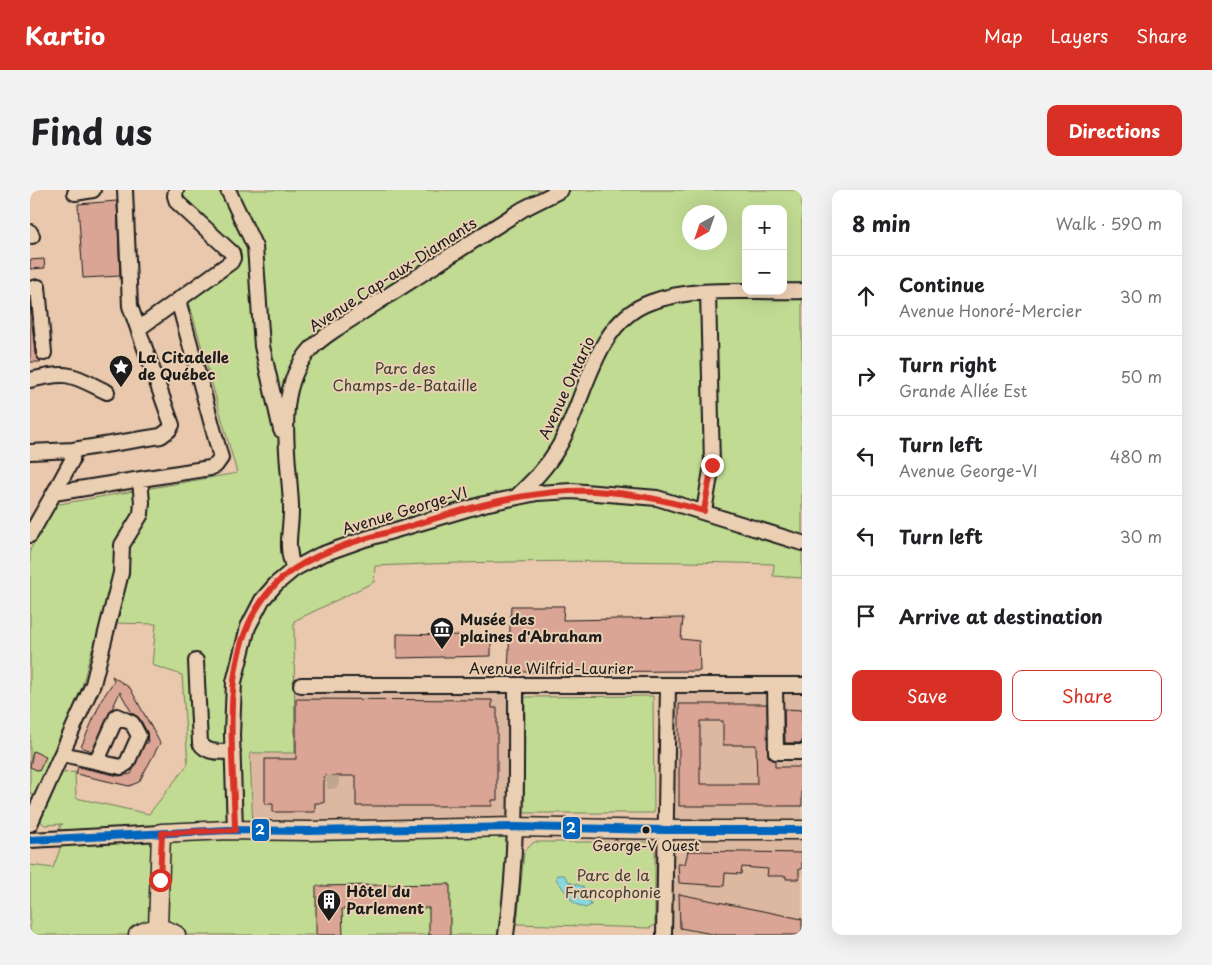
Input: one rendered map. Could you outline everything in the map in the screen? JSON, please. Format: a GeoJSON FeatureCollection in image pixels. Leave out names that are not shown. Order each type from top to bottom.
{"type":"FeatureCollection","features":[{"type":"Feature","properties":{"kind":"main road"},"geometry":{"type":"LineString","coordinates":[[158,928],[162,833],[235,830],[309,831],[516,827],[802,830]]}},
{"type":"Feature","properties":{"kind":"main road"},"geometry":{"type":"LineString","coordinates":[[138,935],[158,928],[176,935]]}},
{"type":"Feature","properties":{"kind":"street"},"geometry":{"type":"LineString","coordinates":[[75,193],[93,190]]}},
{"type":"Feature","properties":{"kind":"street"},"geometry":{"type":"LineString","coordinates":[[30,452],[74,450],[161,436],[169,430],[172,420],[138,329],[129,299],[125,190]]}},
{"type":"Feature","properties":{"kind":"street"},"geometry":{"type":"LineString","coordinates":[[138,329],[231,262],[233,256],[177,202],[175,199],[176,190]]}},
{"type":"Feature","properties":{"kind":"street","name":"Avenue Cap-aux-Diamants"},"geometry":{"type":"LineString","coordinates":[[228,190],[256,247],[262,346],[286,450]]}},
{"type":"Feature","properties":{"kind":"street","name":"Avenue Cap-aux-Diamants"},"geometry":{"type":"LineString","coordinates":[[294,569],[288,554],[291,512],[286,450],[289,397],[298,368],[312,347],[523,210],[561,190]]}},
{"type":"Feature","properties":{"kind":"street"},"geometry":{"type":"LineString","coordinates":[[30,289],[38,287],[44,353]]}},
{"type":"Feature","properties":{"kind":"street"},"geometry":{"type":"LineString","coordinates":[[704,511],[712,465],[708,292]]}},
{"type":"Feature","properties":{"kind":"street","name":"Avenue Ontario"},"geometry":{"type":"LineString","coordinates":[[517,496],[541,473],[559,446],[602,345],[627,317],[650,302],[684,294],[708,292],[802,292]]}},
{"type":"Feature","properties":{"kind":"street"},"geometry":{"type":"LineString","coordinates":[[54,493],[210,468],[216,465],[221,458],[178,300]]}},
{"type":"Feature","properties":{"kind":"street"},"geometry":{"type":"LineString","coordinates":[[30,380],[58,373],[68,374],[108,392]]}},
{"type":"Feature","properties":{"kind":"street"},"geometry":{"type":"LineString","coordinates":[[30,536],[72,460],[74,450]]}},
{"type":"Feature","properties":{"kind":"street"},"geometry":{"type":"LineString","coordinates":[[30,824],[93,684],[121,568],[122,545],[141,514],[140,480]]}},
{"type":"Feature","properties":{"kind":"street","name":"Avenue George-VI"},"geometry":{"type":"LineString","coordinates":[[235,830],[234,682],[248,628],[262,600],[276,584],[294,569],[320,555],[365,539],[484,504],[517,496],[572,491],[657,498],[704,511],[802,543]]}},
{"type":"Feature","properties":{"kind":"street"},"geometry":{"type":"LineString","coordinates":[[196,661],[200,743],[211,751],[233,751]]}},
{"type":"Feature","properties":{"kind":"street","name":"Avenue Wilfrid-Laurier"},"geometry":{"type":"LineString","coordinates":[[301,685],[802,685]]}},
{"type":"Feature","properties":{"kind":"street"},"geometry":{"type":"LineString","coordinates":[[506,935],[514,881],[516,685]]}},
{"type":"Feature","properties":{"kind":"street"},"geometry":{"type":"LineString","coordinates":[[664,935],[668,685]]}},
{"type":"Feature","properties":{"kind":"street"},"geometry":{"type":"LineString","coordinates":[[775,686],[776,752],[802,752]]}},
{"type":"Feature","properties":{"kind":"street"},"geometry":{"type":"LineString","coordinates":[[62,754],[97,761]]}},
{"type":"Feature","properties":{"kind":"street"},"geometry":{"type":"LineString","coordinates":[[30,840],[162,833]]}},
{"type":"Feature","properties":{"kind":"shaded area"},"geometry":{"type":"Polygon","coordinates":[[[802,678],[802,935],[664,935],[668,685],[775,686],[802,678]]]}},
{"type":"Feature","properties":{"kind":"shaded area"},"geometry":{"type":"Polygon","coordinates":[[[295,685],[516,685],[516,827],[253,830],[250,753],[295,753],[295,685]]]}},
{"type":"Feature","properties":{"kind":"green space","name":"Parc des Champs-de-Bataille"},"geometry":{"type":"Polygon","coordinates":[[[184,190],[802,190],[802,578],[773,576],[774,564],[574,561],[375,566],[374,582],[294,621],[295,753],[250,753],[253,830],[516,827],[506,935],[30,935],[30,865],[53,868],[60,849],[60,825],[63,824],[45,825],[39,820],[61,773],[75,772],[76,798],[149,814],[188,764],[182,675],[152,665],[156,624],[115,623],[109,649],[92,649],[76,709],[36,796],[30,793],[30,550],[54,505],[237,473],[189,302],[235,269],[241,258],[238,247],[183,198],[184,190]]]}},
{"type":"Feature","properties":{"kind":"green space"},"geometry":{"type":"Polygon","coordinates":[[[653,696],[654,813],[524,813],[525,697],[653,696]]]}},
{"type":"Feature","properties":{"kind":"green space","name":"Parc de la Francophonie"},"geometry":{"type":"Polygon","coordinates":[[[534,842],[655,842],[655,925],[650,928],[517,924],[524,852],[534,842]]]}},
{"type":"Feature","properties":{"kind":"water"},"geometry":{"type":"Polygon","coordinates":[[[557,875],[564,875],[569,882],[583,887],[591,905],[585,908],[574,903],[556,879],[557,875]]]}},
{"type":"Feature","properties":{"kind":"building"},"geometry":{"type":"Polygon","coordinates":[[[117,201],[120,276],[83,278],[78,204],[117,201]]]}},
{"type":"Feature","properties":{"kind":"building"},"geometry":{"type":"Polygon","coordinates":[[[44,259],[45,268],[30,269],[30,260],[44,259]]]}},
{"type":"Feature","properties":{"kind":"building"},"geometry":{"type":"Polygon","coordinates":[[[30,302],[35,354],[41,362],[30,362],[30,302]]]}},
{"type":"Feature","properties":{"kind":"building"},"geometry":{"type":"Polygon","coordinates":[[[511,606],[564,606],[563,620],[683,618],[681,639],[699,641],[700,671],[508,672],[511,606]]]}},
{"type":"Feature","properties":{"kind":"building"},"geometry":{"type":"Polygon","coordinates":[[[397,634],[491,636],[491,656],[397,658],[397,634]]]}},
{"type":"Feature","properties":{"kind":"building"},"geometry":{"type":"Polygon","coordinates":[[[112,676],[130,688],[160,743],[139,782],[129,786],[76,774],[78,767],[119,776],[131,774],[145,743],[148,743],[147,732],[140,719],[132,713],[120,692],[92,751],[81,747],[102,699],[114,681],[112,676]]]}},
{"type":"Feature","properties":{"kind":"building"},"geometry":{"type":"Polygon","coordinates":[[[296,699],[492,700],[492,708],[497,708],[497,800],[492,800],[492,806],[356,806],[356,776],[324,776],[324,803],[315,803],[315,812],[273,812],[273,804],[265,804],[265,759],[296,759],[296,699]]]}},
{"type":"Feature","properties":{"kind":"building"},"geometry":{"type":"Polygon","coordinates":[[[679,704],[767,704],[768,756],[775,761],[775,767],[802,767],[802,806],[679,806],[679,704]],[[700,721],[700,784],[757,784],[756,745],[723,745],[723,721],[700,721]]]}},
{"type":"Feature","properties":{"kind":"building"},"geometry":{"type":"Polygon","coordinates":[[[784,709],[802,710],[802,743],[785,743],[784,709]]]}},
{"type":"Feature","properties":{"kind":"building"},"geometry":{"type":"Polygon","coordinates":[[[33,751],[46,757],[39,771],[30,767],[33,751]]]}},
{"type":"Feature","properties":{"kind":"building"},"geometry":{"type":"Polygon","coordinates":[[[688,851],[802,853],[802,869],[799,869],[799,879],[786,879],[786,876],[767,876],[768,869],[742,867],[741,874],[725,873],[724,886],[679,883],[678,864],[685,864],[688,851]]]}},
{"type":"Feature","properties":{"kind":"building","name":"Hôtel du Parlement"},"geometry":{"type":"Polygon","coordinates":[[[450,884],[450,935],[429,935],[429,908],[342,909],[343,935],[316,935],[316,886],[450,884]]]}},
{"type":"Feature","properties":{"kind":"building"},"geometry":{"type":"Polygon","coordinates":[[[679,894],[802,919],[802,935],[718,935],[680,928],[679,894]]]}},
{"type":"Feature","properties":{"kind":"tunnel"},"geometry":{"type":"LineString","coordinates":[[327,782],[332,782],[332,776]]}},
{"type":"Feature","properties":{"kind":"transit line","name":"2"},"geometry":{"type":"LineString","coordinates":[[30,840],[229,830],[309,831],[516,827],[802,830]]}},
{"type":"Feature","properties":{"kind":"place","name":"La Citadelle de Québec"},"geometry":{"type":"Point","coordinates":[121,388]}},
{"type":"Feature","properties":{"kind":"place","name":"Musée des plaines d'Abraham"},"geometry":{"type":"Point","coordinates":[442,650]}},
{"type":"Feature","properties":{"kind":"place","name":"George-V Ouest"},"geometry":{"type":"Point","coordinates":[646,830]}},
{"type":"Feature","properties":{"kind":"place","name":"Hôtel du Parlement"},"geometry":{"type":"Point","coordinates":[329,922]}},
{"type":"Feature","properties":{"kind":"route"},"geometry":{"type":"LineString","coordinates":[[160,880],[162,833],[235,830],[232,735],[234,682],[240,651],[252,618],[262,600],[276,584],[294,569],[320,555],[365,539],[484,504],[536,493],[572,491],[657,498],[704,511],[712,465]]}}]}
